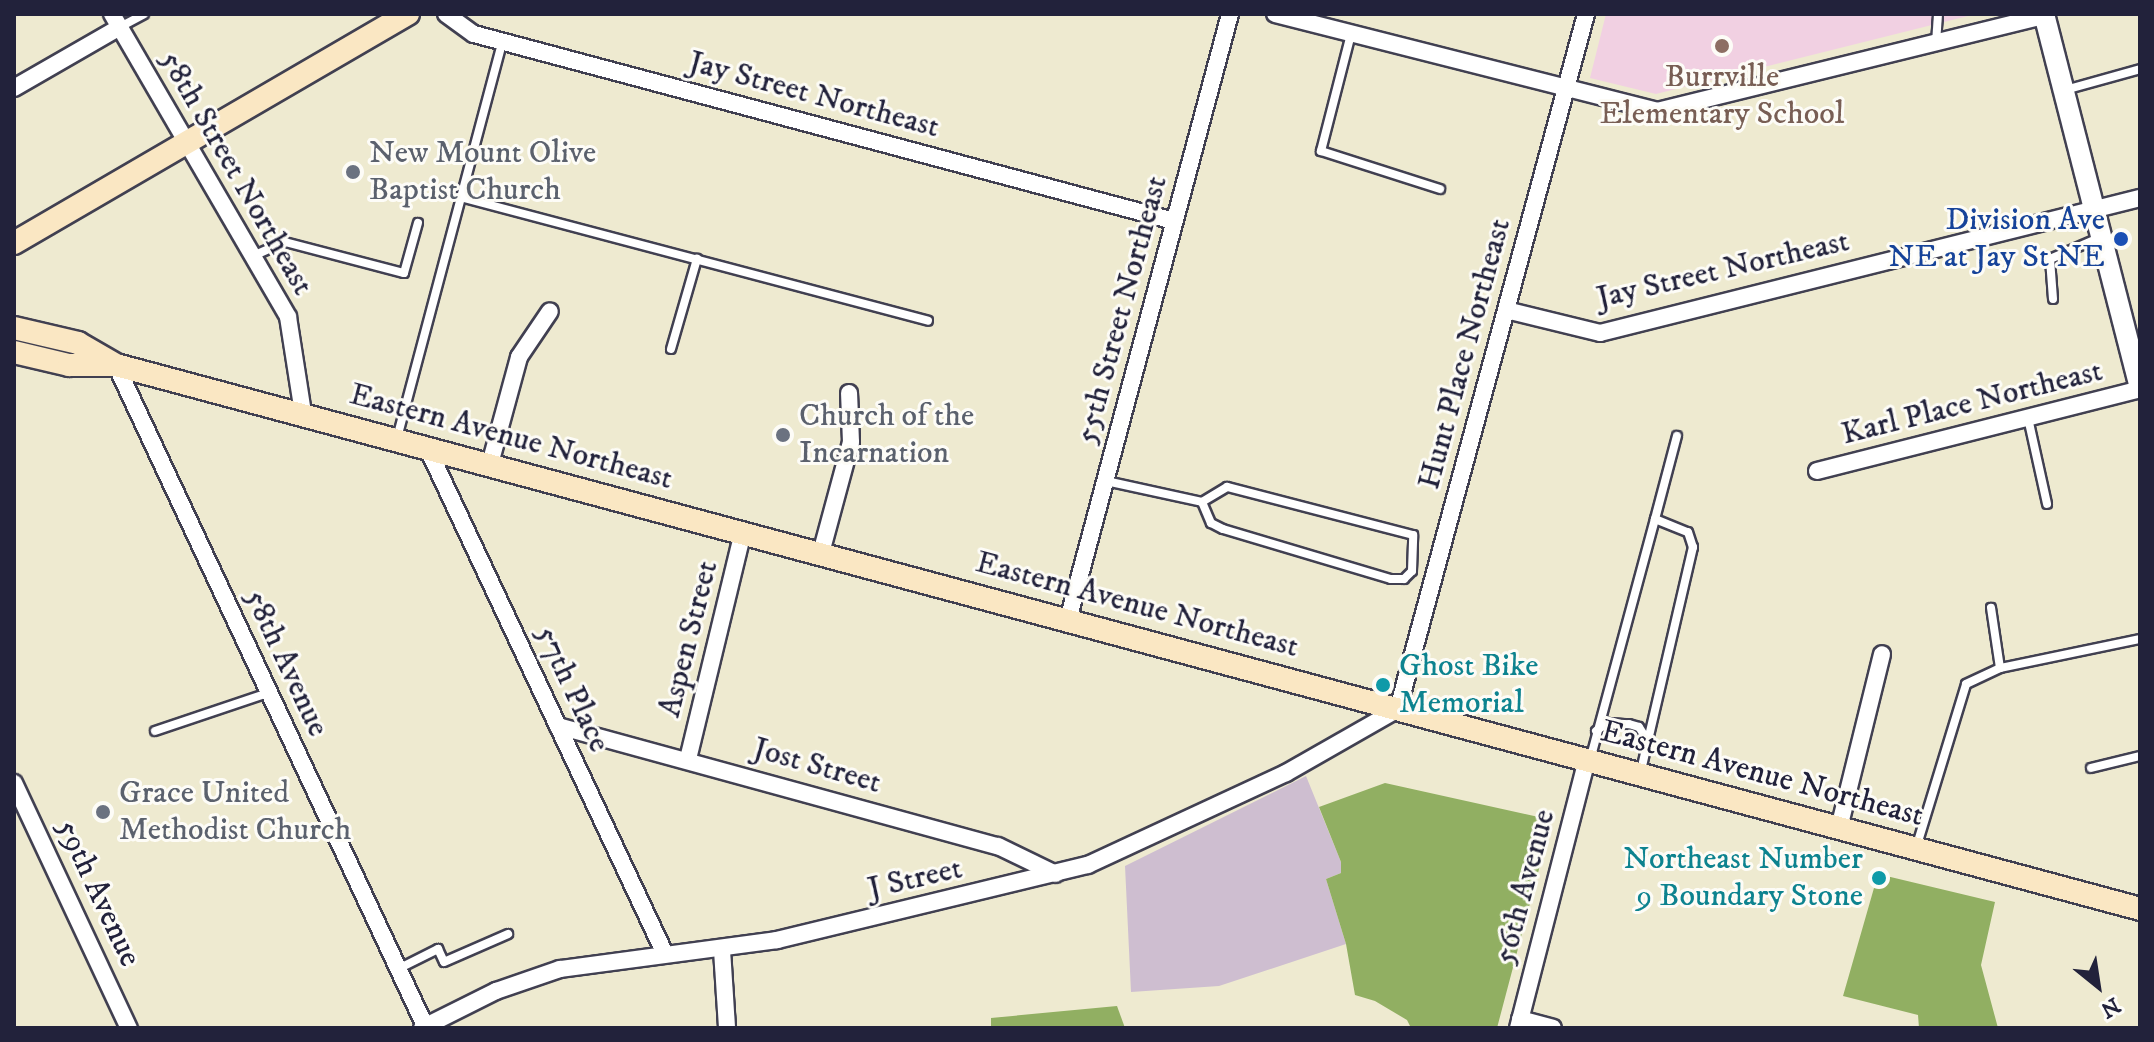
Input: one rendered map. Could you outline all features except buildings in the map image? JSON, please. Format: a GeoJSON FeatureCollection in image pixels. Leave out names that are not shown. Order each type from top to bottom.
{"type":"FeatureCollection","features":[{"type":"Feature","properties":{"kind":"main road"},"geometry":{"type":"LineString","coordinates":[[14,243],[408,14]]}},
{"type":"Feature","properties":{"kind":"main road","name":"Eastern Avenue Northeast"},"geometry":{"type":"LineString","coordinates":[[14,328],[78,343],[116,365]]}},
{"type":"Feature","properties":{"kind":"main road","name":"Eastern Avenue Northeast"},"geometry":{"type":"LineString","coordinates":[[14,352],[69,365],[116,365],[303,413],[2140,909]]}},
{"type":"Feature","properties":{"kind":"street","name":"Jay Street Northeast"},"geometry":{"type":"LineString","coordinates":[[446,14],[461,29],[1174,221]]}},
{"type":"Feature","properties":{"kind":"street","name":"55th Street Northeast"},"geometry":{"type":"LineString","coordinates":[[1068,620],[1230,14]]}},
{"type":"Feature","properties":{"kind":"street"},"geometry":{"type":"LineString","coordinates":[[1275,14],[1627,108],[1675,109],[2044,15],[2140,389]]}},
{"type":"Feature","properties":{"kind":"street","name":"Hunt Place Northeast"},"geometry":{"type":"LineString","coordinates":[[1398,709],[1586,14]]}},
{"type":"Feature","properties":{"kind":"street"},"geometry":{"type":"LineString","coordinates":[[14,88],[116,21]]}},
{"type":"Feature","properties":{"kind":"street","name":"58th Street Northeast"},"geometry":{"type":"LineString","coordinates":[[116,21],[288,317],[303,413]]}},
{"type":"Feature","properties":{"kind":"street","name":"Jay Street Northeast"},"geometry":{"type":"LineString","coordinates":[[1506,310],[1600,333],[2140,198]]}},
{"type":"Feature","properties":{"kind":"street"},"geometry":{"type":"LineString","coordinates":[[490,464],[519,357],[550,311]]}},
{"type":"Feature","properties":{"kind":"street","name":"58th Avenue"},"geometry":{"type":"LineString","coordinates":[[116,365],[424,1027]]}},
{"type":"Feature","properties":{"kind":"street","name":"Karl Place Northeast"},"geometry":{"type":"LineString","coordinates":[[1817,471],[2140,389]]}},
{"type":"Feature","properties":{"kind":"street"},"geometry":{"type":"LineString","coordinates":[[821,553],[851,442],[849,393]]}},
{"type":"Feature","properties":{"kind":"street","name":"57th Place"},"geometry":{"type":"LineString","coordinates":[[427,447],[665,954]]}},
{"type":"Feature","properties":{"kind":"street","name":"Aspen Street"},"geometry":{"type":"LineString","coordinates":[[688,759],[743,532]]}},
{"type":"Feature","properties":{"kind":"street"},"geometry":{"type":"LineString","coordinates":[[1839,828],[1882,654]]}},
{"type":"Feature","properties":{"kind":"street","name":"J Street"},"geometry":{"type":"LineString","coordinates":[[424,1027],[525,979],[665,954],[722,950],[1056,874],[1114,854],[1286,773],[1398,709]]}},
{"type":"Feature","properties":{"kind":"street","name":"Jost Street"},"geometry":{"type":"LineString","coordinates":[[558,726],[998,846],[1056,874]]}},
{"type":"Feature","properties":{"kind":"street","name":"56th Avenue"},"geometry":{"type":"LineString","coordinates":[[1519,1024],[1588,760]]}},
{"type":"Feature","properties":{"kind":"street","name":"59th Avenue"},"geometry":{"type":"LineString","coordinates":[[14,783],[129,1028]]}},
{"type":"Feature","properties":{"kind":"street"},"geometry":{"type":"LineString","coordinates":[[722,950],[727,1028]]}},
{"type":"Feature","properties":{"kind":"street"},"geometry":{"type":"LineString","coordinates":[[1519,1024],[1553,1028]]}},
{"type":"Feature","properties":{"kind":"lane"},"geometry":{"type":"LineString","coordinates":[[116,21],[144,14]]}},
{"type":"Feature","properties":{"kind":"lane"},"geometry":{"type":"LineString","coordinates":[[1936,44],[1938,14]]}},
{"type":"Feature","properties":{"kind":"lane"},"geometry":{"type":"LineString","coordinates":[[1351,34],[1321,151],[1440,189]]}},
{"type":"Feature","properties":{"kind":"lane"},"geometry":{"type":"LineString","coordinates":[[397,439],[503,40]]}},
{"type":"Feature","properties":{"kind":"lane"},"geometry":{"type":"LineString","coordinates":[[2064,91],[2140,69]]}},
{"type":"Feature","properties":{"kind":"lane"},"geometry":{"type":"LineString","coordinates":[[460,197],[928,321]]}},
{"type":"Feature","properties":{"kind":"lane"},"geometry":{"type":"LineString","coordinates":[[253,256],[285,242],[404,273],[418,223]]}},
{"type":"Feature","properties":{"kind":"lane"},"geometry":{"type":"LineString","coordinates":[[2053,299],[2050,259],[2102,237]]}},
{"type":"Feature","properties":{"kind":"lane"},"geometry":{"type":"LineString","coordinates":[[671,349],[697,259]]}},
{"type":"Feature","properties":{"kind":"lane"},"geometry":{"type":"LineString","coordinates":[[2028,418],[2047,504]]}},
{"type":"Feature","properties":{"kind":"lane"},"geometry":{"type":"LineString","coordinates":[[1588,760],[1677,436]]}},
{"type":"Feature","properties":{"kind":"lane"},"geometry":{"type":"LineString","coordinates":[[1105,480],[1202,502],[1227,487],[1413,535],[1412,571],[1404,579],[1391,579],[1223,529],[1211,523],[1202,502]]}},
{"type":"Feature","properties":{"kind":"lane"},"geometry":{"type":"LineString","coordinates":[[1640,774],[1693,547],[1688,532],[1655,519]]}},
{"type":"Feature","properties":{"kind":"lane"},"geometry":{"type":"LineString","coordinates":[[1991,608],[2000,668]]}},
{"type":"Feature","properties":{"kind":"lane"},"geometry":{"type":"LineString","coordinates":[[1915,848],[1966,684],[2000,668],[2140,639]]}},
{"type":"Feature","properties":{"kind":"lane"},"geometry":{"type":"LineString","coordinates":[[155,731],[269,692]]}},
{"type":"Feature","properties":{"kind":"lane"},"geometry":{"type":"LineString","coordinates":[[1595,732],[1607,723],[1629,724],[1642,729],[1648,741]]}},
{"type":"Feature","properties":{"kind":"lane"},"geometry":{"type":"LineString","coordinates":[[2091,768],[2140,756]]}},
{"type":"Feature","properties":{"kind":"lane"},"geometry":{"type":"LineString","coordinates":[[398,969],[438,949],[444,962],[508,934]]}},
{"type":"Feature","properties":{"kind":"shaded area","name":"Burrville Elementary School"},"geometry":{"type":"Polygon","coordinates":[[[1606,14],[1976,14],[1656,94],[1590,78],[1606,14]]]}},
{"type":"Feature","properties":{"kind":"shaded area"},"geometry":{"type":"Polygon","coordinates":[[[1306,776],[1341,862],[1341,873],[1326,879],[1346,944],[1219,986],[1131,992],[1125,866],[1306,776]]]}},
{"type":"Feature","properties":{"kind":"green space"},"geometry":{"type":"Polygon","coordinates":[[[1385,783],[1552,820],[1497,1028],[1411,1028],[1407,1020],[1375,1001],[1355,995],[1346,944],[1326,879],[1341,873],[1341,862],[1319,807],[1385,783]]]}},
{"type":"Feature","properties":{"kind":"green space"},"geometry":{"type":"Polygon","coordinates":[[[1878,874],[1995,902],[1981,965],[1998,1028],[1919,1028],[1918,1015],[1843,996],[1878,874]]]}},
{"type":"Feature","properties":{"kind":"green space"},"geometry":{"type":"Polygon","coordinates":[[[1117,1006],[1125,1028],[991,1028],[991,1018],[1117,1006]]]}},
{"type":"Feature","properties":{"kind":"place","name":"Burrville Elementary School"},"geometry":{"type":"Point","coordinates":[1722,46]}},
{"type":"Feature","properties":{"kind":"place","name":"New Mount Olive Baptist Church"},"geometry":{"type":"Point","coordinates":[353,172]}},
{"type":"Feature","properties":{"kind":"place","name":"Division Ave NE at Jay St NE"},"geometry":{"type":"Point","coordinates":[2121,239]}},
{"type":"Feature","properties":{"kind":"place","name":"Church of the Incarnation"},"geometry":{"type":"Point","coordinates":[783,435]}},
{"type":"Feature","properties":{"kind":"place","name":"Ghost Bike Memorial"},"geometry":{"type":"Point","coordinates":[1383,685]}},
{"type":"Feature","properties":{"kind":"place","name":"Grace United Methodist Church"},"geometry":{"type":"Point","coordinates":[103,812]}},
{"type":"Feature","properties":{"kind":"place","name":"Northeast Number 9 Boundary Stone"},"geometry":{"type":"Point","coordinates":[1879,878]}}]}
